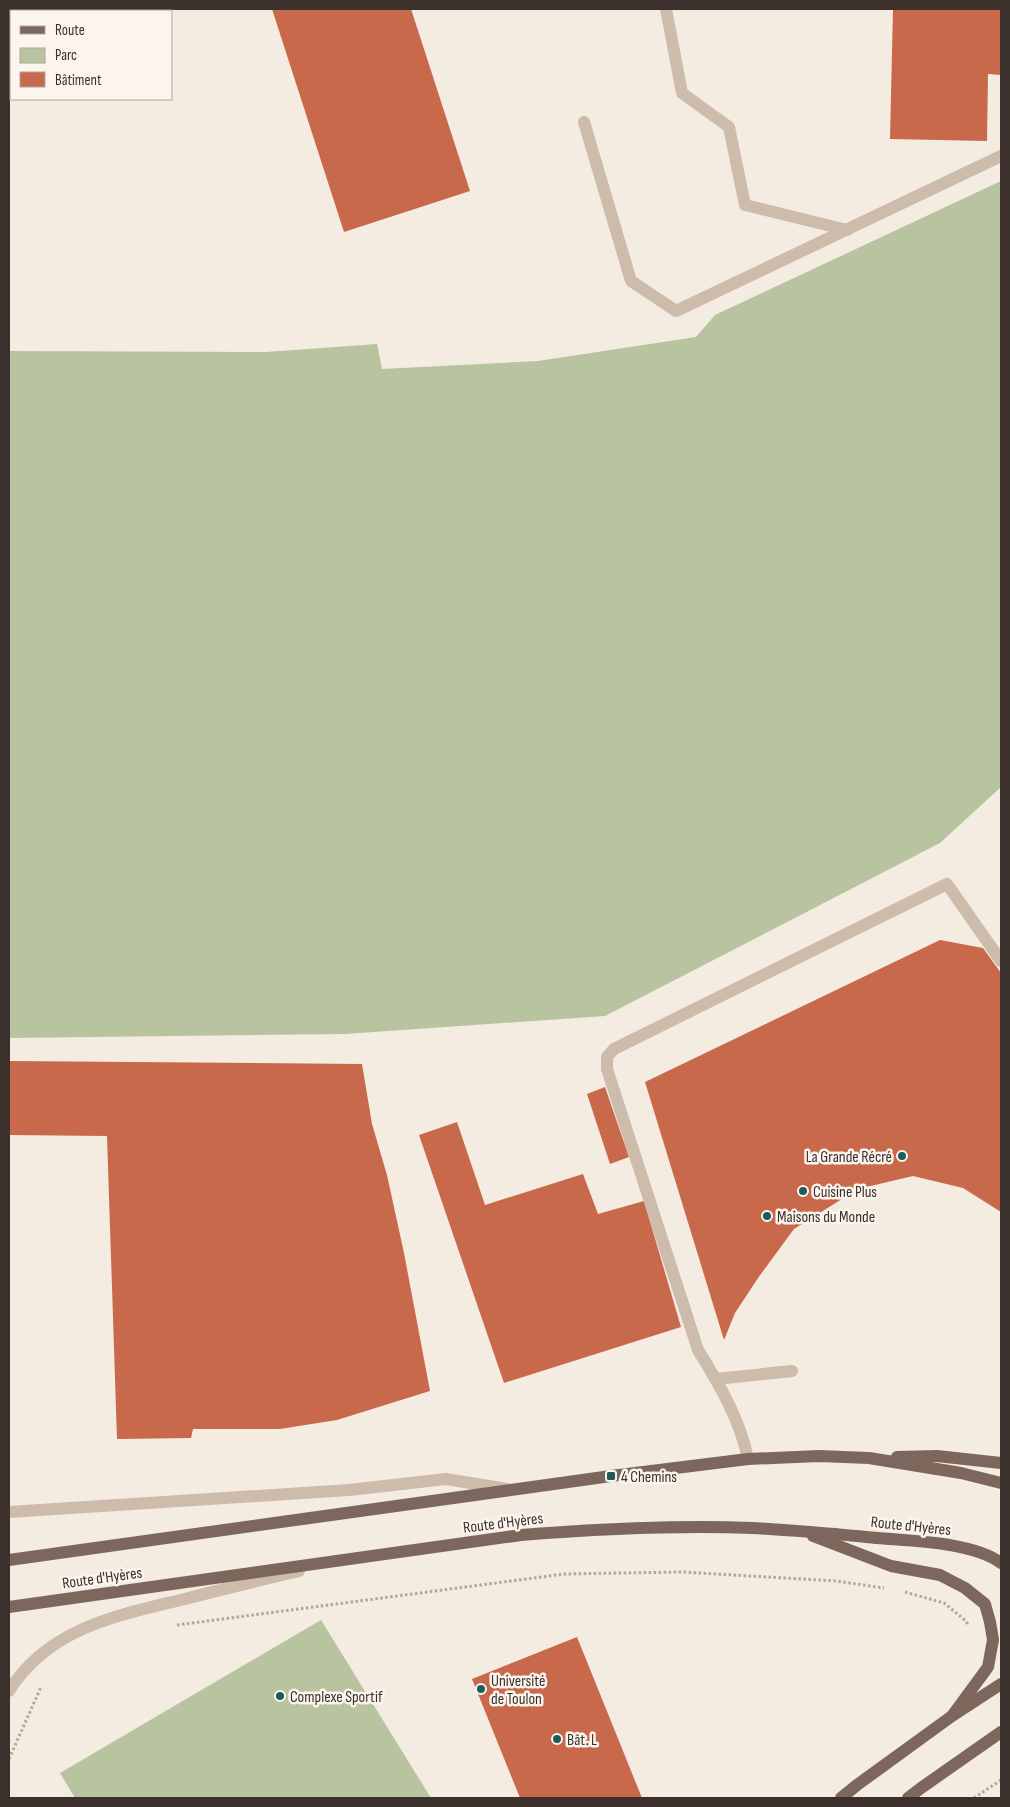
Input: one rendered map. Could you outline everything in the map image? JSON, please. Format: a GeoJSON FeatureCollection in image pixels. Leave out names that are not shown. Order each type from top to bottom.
{"type":"FeatureCollection","features":[{"type":"Feature","properties":{"kind":"main road","name":"Route d'Hyères"},"geometry":{"type":"LineString","coordinates":[[9,1560],[748,1459],[818,1456],[869,1458],[960,1473],[1001,1483]]}},
{"type":"Feature","properties":{"kind":"main road"},"geometry":{"type":"LineString","coordinates":[[869,1458],[937,1456],[1001,1463]]}},
{"type":"Feature","properties":{"kind":"main road","name":"Route d'Hyères"},"geometry":{"type":"LineString","coordinates":[[9,1607],[522,1535],[594,1529],[698,1527],[799,1531],[909,1540],[976,1550],[1001,1563]]}},
{"type":"Feature","properties":{"kind":"main road"},"geometry":{"type":"LineString","coordinates":[[799,1531],[891,1566],[940,1575],[966,1588],[985,1604],[993,1640],[988,1667],[952,1716]]}},
{"type":"Feature","properties":{"kind":"main road"},"geometry":{"type":"LineString","coordinates":[[842,1798],[952,1716],[1001,1684]]}},
{"type":"Feature","properties":{"kind":"main road"},"geometry":{"type":"LineString","coordinates":[[908,1798],[1001,1732]]}},
{"type":"Feature","properties":{"kind":"street"},"geometry":{"type":"LineString","coordinates":[[666,9],[682,92],[729,127],[745,206],[847,230]]}},
{"type":"Feature","properties":{"kind":"street"},"geometry":{"type":"LineString","coordinates":[[584,122],[632,281],[676,311],[1001,156]]}},
{"type":"Feature","properties":{"kind":"street"},"geometry":{"type":"LineString","coordinates":[[748,1459],[744,1438],[739,1425],[716,1379],[698,1350],[607,1069],[607,1057],[614,1048],[947,884],[1001,961]]}},
{"type":"Feature","properties":{"kind":"street"},"geometry":{"type":"LineString","coordinates":[[716,1379],[792,1371]]}},
{"type":"Feature","properties":{"kind":"street"},"geometry":{"type":"LineString","coordinates":[[9,1512],[339,1491],[446,1479],[514,1490]]}},
{"type":"Feature","properties":{"kind":"street"},"geometry":{"type":"LineString","coordinates":[[9,1691],[15,1681],[40,1654],[73,1632],[118,1614],[352,1558]]}},
{"type":"Feature","properties":{"kind":"path"},"geometry":{"type":"LineString","coordinates":[[174,1625],[564,1574],[682,1572],[836,1581],[886,1588]]}},
{"type":"Feature","properties":{"kind":"path"},"geometry":{"type":"LineString","coordinates":[[904,1592],[944,1603],[966,1622],[970,1630]]}},
{"type":"Feature","properties":{"kind":"path"},"geometry":{"type":"LineString","coordinates":[[9,1759],[40,1688],[45,1682]]}},
{"type":"Feature","properties":{"kind":"path"},"geometry":{"type":"LineString","coordinates":[[974,1798],[1001,1780]]}},
{"type":"Feature","properties":{"kind":"green space"},"geometry":{"type":"Polygon","coordinates":[[[1001,181],[1001,787],[940,843],[605,1016],[345,1034],[9,1038],[9,351],[266,352],[377,344],[382,369],[538,361],[696,337],[715,315],[1001,181]]]}},
{"type":"Feature","properties":{"kind":"green space","name":"Complexe Sportif"},"geometry":{"type":"Polygon","coordinates":[[[321,1620],[431,1798],[75,1798],[60,1773],[321,1620]]]}},
{"type":"Feature","properties":{"kind":"building"},"geometry":{"type":"Polygon","coordinates":[[[272,9],[411,9],[470,191],[344,232],[272,9]]]}},
{"type":"Feature","properties":{"kind":"building"},"geometry":{"type":"Polygon","coordinates":[[[893,9],[1001,9],[1001,75],[988,74],[987,141],[890,139],[893,9]]]}},
{"type":"Feature","properties":{"kind":"building"},"geometry":{"type":"Polygon","coordinates":[[[940,940],[983,948],[1001,973],[1001,1212],[963,1188],[913,1176],[858,1189],[794,1229],[735,1313],[724,1340],[645,1082],[940,940]]]}},
{"type":"Feature","properties":{"kind":"building"},"geometry":{"type":"Polygon","coordinates":[[[9,1061],[362,1064],[372,1124],[387,1175],[404,1253],[430,1391],[337,1420],[280,1429],[193,1429],[191,1438],[117,1439],[107,1136],[9,1135],[9,1061]]]}},
{"type":"Feature","properties":{"kind":"building"},"geometry":{"type":"Polygon","coordinates":[[[605,1087],[629,1157],[610,1164],[587,1094],[605,1087]]]}},
{"type":"Feature","properties":{"kind":"building"},"geometry":{"type":"Polygon","coordinates":[[[457,1122],[485,1205],[583,1174],[598,1214],[644,1201],[681,1327],[504,1383],[419,1135],[457,1122]]]}},
{"type":"Feature","properties":{"kind":"building","name":"Bât. L"},"geometry":{"type":"Polygon","coordinates":[[[577,1637],[642,1798],[520,1798],[472,1679],[577,1637]]]}},
{"type":"Feature","properties":{"kind":"place","name":"La Grande Récré"},"geometry":{"type":"Point","coordinates":[902,1156]}},
{"type":"Feature","properties":{"kind":"place","name":"Cuisine Plus"},"geometry":{"type":"Point","coordinates":[803,1191]}},
{"type":"Feature","properties":{"kind":"place","name":"Maisons du Monde"},"geometry":{"type":"Point","coordinates":[767,1216]}},
{"type":"Feature","properties":{"kind":"place","name":"4 Chemins"},"geometry":{"type":"Point","coordinates":[611,1476]}},
{"type":"Feature","properties":{"kind":"place","name":"Université de Toulon"},"geometry":{"type":"Point","coordinates":[481,1689]}},
{"type":"Feature","properties":{"kind":"place","name":"Complexe Sportif"},"geometry":{"type":"Point","coordinates":[280,1696]}},
{"type":"Feature","properties":{"kind":"place","name":"Bât. L"},"geometry":{"type":"Point","coordinates":[557,1739]}}]}
